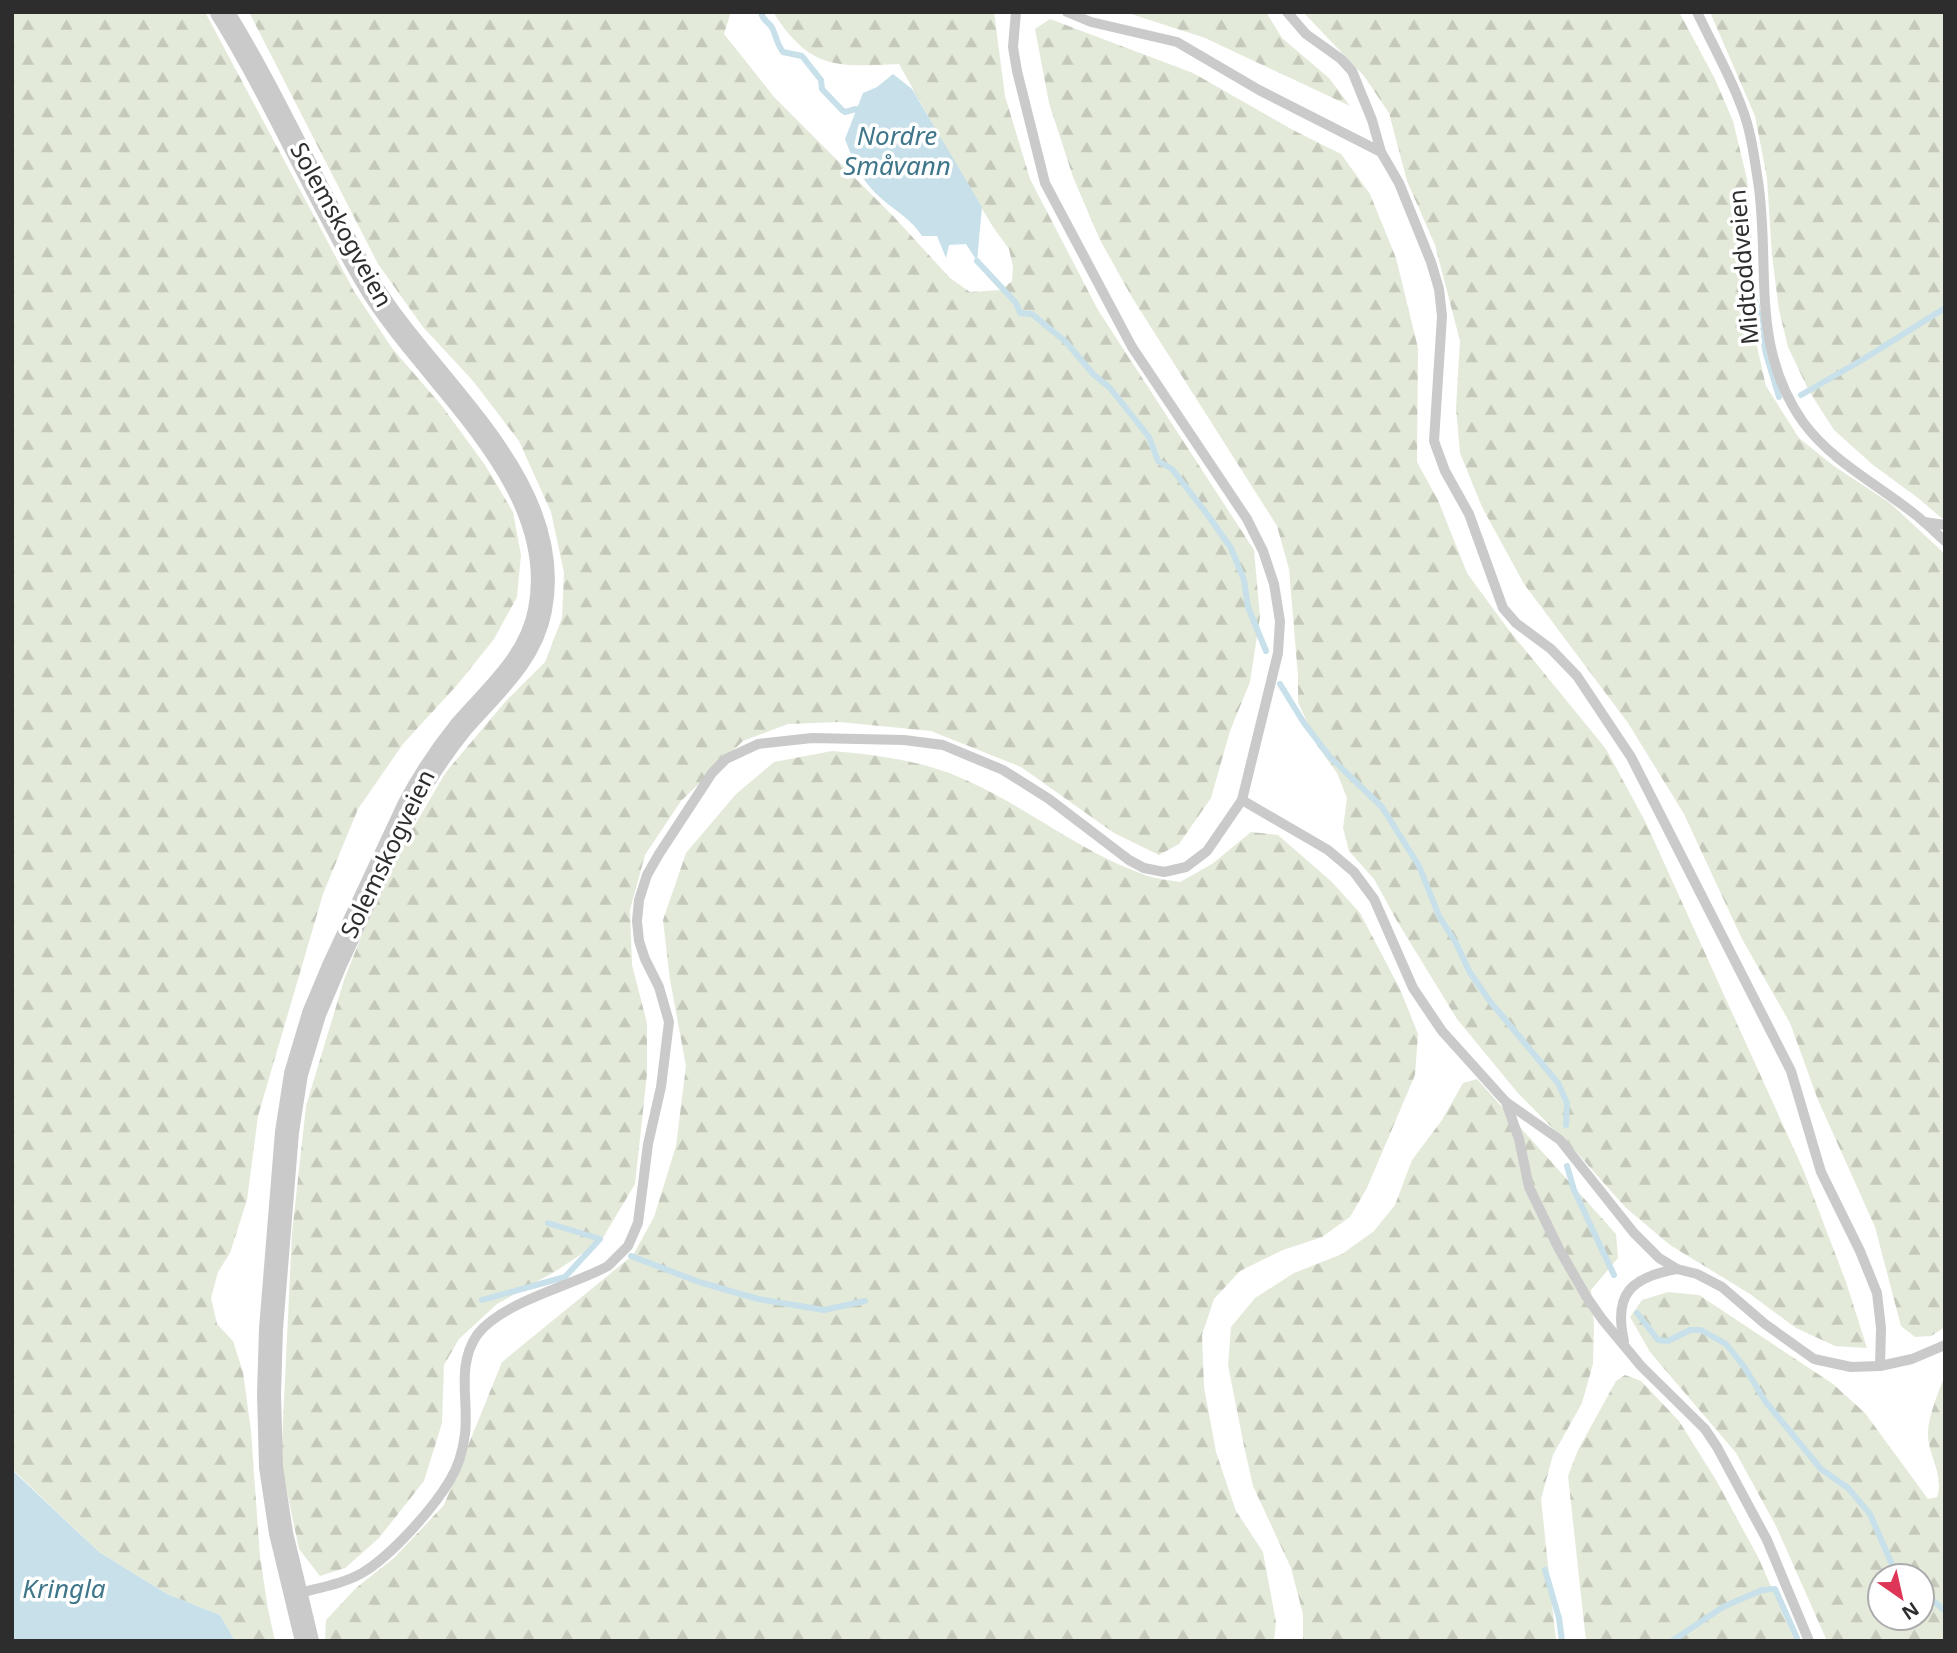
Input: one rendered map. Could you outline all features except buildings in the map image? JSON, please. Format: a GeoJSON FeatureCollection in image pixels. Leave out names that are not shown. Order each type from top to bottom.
{"type":"FeatureCollection","features":[{"type":"Feature","properties":{"kind":"street","name":"Solemskogveien"},"geometry":{"type":"LineString","coordinates":[[222,12],[283,118],[370,286],[400,329],[476,423],[515,483],[531,520],[543,574],[540,612],[519,661],[448,743],[423,778],[318,1002],[301,1055],[293,1093],[268,1291],[269,1394],[271,1467],[281,1533],[307,1641]]}},
{"type":"Feature","properties":{"kind":"lane"},"geometry":{"type":"LineString","coordinates":[[295,1594],[360,1574],[376,1563],[416,1523],[450,1480],[459,1460],[465,1433],[465,1363],[469,1349],[486,1324],[514,1307],[608,1266],[628,1246],[642,1209],[648,1144],[661,1087],[669,1022],[659,987],[639,941],[639,900],[647,875],[659,854],[712,774],[726,759],[758,744],[812,738],[904,740],[943,745],[1003,770],[1049,799],[1129,860],[1144,868],[1164,872],[1186,867],[1207,851],[1242,800],[1278,653],[1280,621],[1274,584],[1263,551],[1247,519],[1132,347],[1045,183],[1017,71],[1013,47],[1016,12]]}},
{"type":"Feature","properties":{"kind":"lane"},"geometry":{"type":"LineString","coordinates":[[1067,12],[1091,22],[1177,42],[1259,90],[1381,152]]}},
{"type":"Feature","properties":{"kind":"lane"},"geometry":{"type":"LineString","coordinates":[[1287,12],[1306,34],[1341,59],[1352,71],[1372,120],[1381,152],[1399,183],[1431,262],[1439,289],[1442,316],[1434,442],[1445,471],[1469,513],[1503,608],[1516,623],[1551,649],[1577,676],[1631,757],[1791,1071],[1821,1172],[1860,1251],[1877,1293],[1881,1328],[1880,1366]]}},
{"type":"Feature","properties":{"kind":"lane","name":"Midtoddveien"},"geometry":{"type":"LineString","coordinates":[[1697,12],[1732,86],[1750,133],[1764,232],[1764,314],[1782,383],[1792,405],[1817,439],[1945,541]]}},
{"type":"Feature","properties":{"kind":"lane"},"geometry":{"type":"LineString","coordinates":[[1924,522],[1945,525]]}},
{"type":"Feature","properties":{"kind":"lane"},"geometry":{"type":"LineString","coordinates":[[1242,800],[1328,850],[1354,872],[1374,899],[1423,1006],[1506,1102],[1560,1140],[1634,1233],[1659,1258],[1677,1269],[1722,1287],[1775,1332],[1814,1359],[1851,1367],[1880,1366],[1912,1359],[1945,1345]]}},
{"type":"Feature","properties":{"kind":"lane"},"geometry":{"type":"LineString","coordinates":[[1506,1102],[1519,1139],[1529,1187],[1586,1296],[1641,1366],[1705,1429],[1717,1447],[1767,1540],[1809,1641]]}},
{"type":"Feature","properties":{"kind":"lane"},"geometry":{"type":"LineString","coordinates":[[1624,1345],[1620,1317],[1623,1300],[1628,1291],[1642,1278],[1677,1269]]}},
{"type":"Feature","properties":{"kind":"green space"},"geometry":{"type":"Polygon","coordinates":[[[12,12],[205,12],[354,291],[392,348],[442,406],[485,465],[513,512],[521,555],[517,597],[494,639],[458,684],[403,744],[358,809],[323,894],[258,1116],[247,1200],[230,1253],[218,1272],[211,1298],[217,1324],[233,1341],[243,1372],[251,1431],[260,1557],[275,1641],[235,1641],[220,1615],[167,1594],[99,1552],[12,1469],[12,12]]]}},
{"type":"Feature","properties":{"kind":"green space"},"geometry":{"type":"Polygon","coordinates":[[[249,12],[731,12],[724,34],[775,98],[894,217],[950,278],[970,292],[1001,290],[1012,281],[1013,267],[1009,249],[952,159],[899,64],[858,65],[826,61],[799,45],[773,12],[994,12],[1005,96],[1030,179],[1098,310],[1254,550],[1260,617],[1250,682],[1230,731],[1211,798],[1179,844],[1159,855],[1114,833],[1021,767],[931,731],[839,722],[788,724],[743,741],[681,801],[645,855],[630,910],[632,965],[647,1023],[647,1074],[635,1184],[601,1241],[556,1271],[497,1304],[459,1339],[444,1365],[442,1423],[424,1481],[379,1538],[345,1568],[320,1576],[299,1549],[281,1463],[292,1233],[306,1106],[344,980],[387,872],[446,772],[505,702],[545,662],[562,618],[564,573],[551,512],[519,441],[473,381],[423,327],[378,264],[249,12]]]}},
{"type":"Feature","properties":{"kind":"green space"},"geometry":{"type":"Polygon","coordinates":[[[1125,12],[1266,12],[1282,38],[1329,78],[1350,106],[1205,38],[1125,12]]]}},
{"type":"Feature","properties":{"kind":"green space"},"geometry":{"type":"Polygon","coordinates":[[[1303,12],[1679,12],[1714,77],[1733,121],[1747,179],[1752,227],[1749,277],[1756,342],[1766,386],[1799,438],[1834,466],[1890,503],[1945,554],[1945,1327],[1931,1336],[1915,1337],[1901,1326],[1875,1227],[1818,1100],[1790,1023],[1742,939],[1684,814],[1628,723],[1524,584],[1482,507],[1460,453],[1456,408],[1460,341],[1435,245],[1407,181],[1389,113],[1364,76],[1303,12]]]}},
{"type":"Feature","properties":{"kind":"green space"},"geometry":{"type":"Polygon","coordinates":[[[1710,12],[1945,12],[1945,521],[1873,465],[1834,430],[1809,391],[1788,347],[1779,310],[1767,178],[1755,116],[1710,12]]]}},
{"type":"Feature","properties":{"kind":"green space"},"geometry":{"type":"Polygon","coordinates":[[[1050,19],[1193,73],[1341,154],[1370,194],[1396,258],[1418,348],[1417,462],[1438,500],[1467,573],[1508,629],[1606,749],[1646,823],[1803,1169],[1846,1282],[1867,1348],[1835,1346],[1796,1328],[1750,1294],[1670,1245],[1625,1207],[1517,1092],[1457,1019],[1374,879],[1349,851],[1343,828],[1347,798],[1337,773],[1318,747],[1298,702],[1289,569],[1277,526],[1133,299],[1100,240],[1073,177],[1049,103],[1035,29],[1050,19]]]}},
{"type":"Feature","properties":{"kind":"green space"},"geometry":{"type":"Polygon","coordinates":[[[832,751],[902,760],[952,774],[990,792],[1120,865],[1162,879],[1180,882],[1212,864],[1251,832],[1278,835],[1332,882],[1360,913],[1400,989],[1418,1034],[1415,1075],[1367,1188],[1350,1217],[1322,1237],[1283,1250],[1240,1271],[1214,1299],[1202,1335],[1204,1387],[1216,1452],[1236,1511],[1263,1552],[1276,1622],[1274,1641],[325,1641],[326,1620],[356,1588],[394,1558],[444,1505],[502,1362],[633,1255],[654,1217],[676,1146],[686,1066],[670,980],[663,920],[686,853],[736,794],[774,762],[832,751]]]}},
{"type":"Feature","properties":{"kind":"green space"},"geometry":{"type":"Polygon","coordinates":[[[1477,1079],[1616,1234],[1618,1258],[1591,1290],[1593,1364],[1582,1403],[1553,1455],[1541,1499],[1556,1641],[1303,1641],[1303,1614],[1291,1568],[1253,1486],[1228,1365],[1231,1327],[1255,1298],[1294,1273],[1342,1254],[1374,1231],[1395,1205],[1412,1160],[1442,1120],[1463,1083],[1477,1079]]]}},
{"type":"Feature","properties":{"kind":"green space"},"geometry":{"type":"Polygon","coordinates":[[[1668,1292],[1699,1295],[1833,1384],[1865,1413],[1928,1499],[1937,1497],[1939,1489],[1928,1432],[1932,1410],[1945,1374],[1945,1641],[1827,1641],[1776,1526],[1736,1453],[1650,1352],[1630,1317],[1642,1300],[1668,1292]]]}},
{"type":"Feature","properties":{"kind":"green space"},"geometry":{"type":"Polygon","coordinates":[[[1625,1375],[1641,1381],[1679,1421],[1716,1480],[1758,1557],[1795,1641],[1586,1641],[1568,1476],[1578,1450],[1616,1381],[1625,1375]]]}},
{"type":"Feature","properties":{"kind":"water","name":"Nordre Småvann"},"geometry":{"type":"Polygon","coordinates":[[[893,74],[912,89],[982,207],[977,261],[966,244],[949,245],[946,258],[937,236],[922,236],[908,220],[875,193],[859,172],[845,139],[863,93],[877,87],[893,74]]]}},
{"type":"Feature","properties":{"kind":"water","name":"Kringla"},"geometry":{"type":"Polygon","coordinates":[[[12,1470],[99,1552],[167,1594],[220,1615],[235,1641],[12,1641],[12,1470]]]}},
{"type":"Feature","properties":{"kind":"waterway"},"geometry":{"type":"LineString","coordinates":[[761,12],[783,52],[802,56],[821,80],[822,89],[842,110],[845,112],[856,109]]}},
{"type":"Feature","properties":{"kind":"waterway"},"geometry":{"type":"LineString","coordinates":[[977,261],[1016,303],[1020,313],[1032,314],[1066,342],[1093,374],[1110,388],[1149,437],[1158,461],[1172,469],[1207,514],[1231,548],[1244,580],[1248,607],[1266,651]]}},
{"type":"Feature","properties":{"kind":"waterway"},"geometry":{"type":"LineString","coordinates":[[1756,302],[1766,354],[1779,397]]}},
{"type":"Feature","properties":{"kind":"waterway"},"geometry":{"type":"LineString","coordinates":[[1801,395],[1945,308]]}},
{"type":"Feature","properties":{"kind":"waterway"},"geometry":{"type":"LineString","coordinates":[[1280,684],[1304,723],[1330,757],[1382,807],[1419,866],[1439,916],[1469,971],[1489,1000],[1558,1083],[1567,1103],[1566,1125]]}},
{"type":"Feature","properties":{"kind":"waterway"},"geometry":{"type":"LineString","coordinates":[[1567,1166],[1574,1190],[1614,1275]]}},
{"type":"Feature","properties":{"kind":"waterway"},"geometry":{"type":"LineString","coordinates":[[482,1300],[565,1277],[600,1239],[548,1223]]}},
{"type":"Feature","properties":{"kind":"waterway"},"geometry":{"type":"LineString","coordinates":[[631,1256],[699,1282],[758,1299],[824,1310],[865,1301]]}},
{"type":"Feature","properties":{"kind":"waterway"},"geometry":{"type":"LineString","coordinates":[[1637,1313],[1658,1340],[1668,1341],[1690,1330],[1701,1330],[1726,1344],[1745,1368],[1765,1401],[1821,1469],[1848,1488],[1870,1514],[1891,1562]]}},
{"type":"Feature","properties":{"kind":"waterway"},"geometry":{"type":"LineString","coordinates":[[1545,1570],[1559,1618],[1562,1641]]}},
{"type":"Feature","properties":{"kind":"waterway"},"geometry":{"type":"LineString","coordinates":[[1672,1641],[1723,1607],[1762,1590],[1775,1589],[1797,1638]]}},
{"type":"Feature","properties":{"kind":"waterway"},"geometry":{"type":"LineString","coordinates":[[1936,1603],[1945,1611]]}}]}
